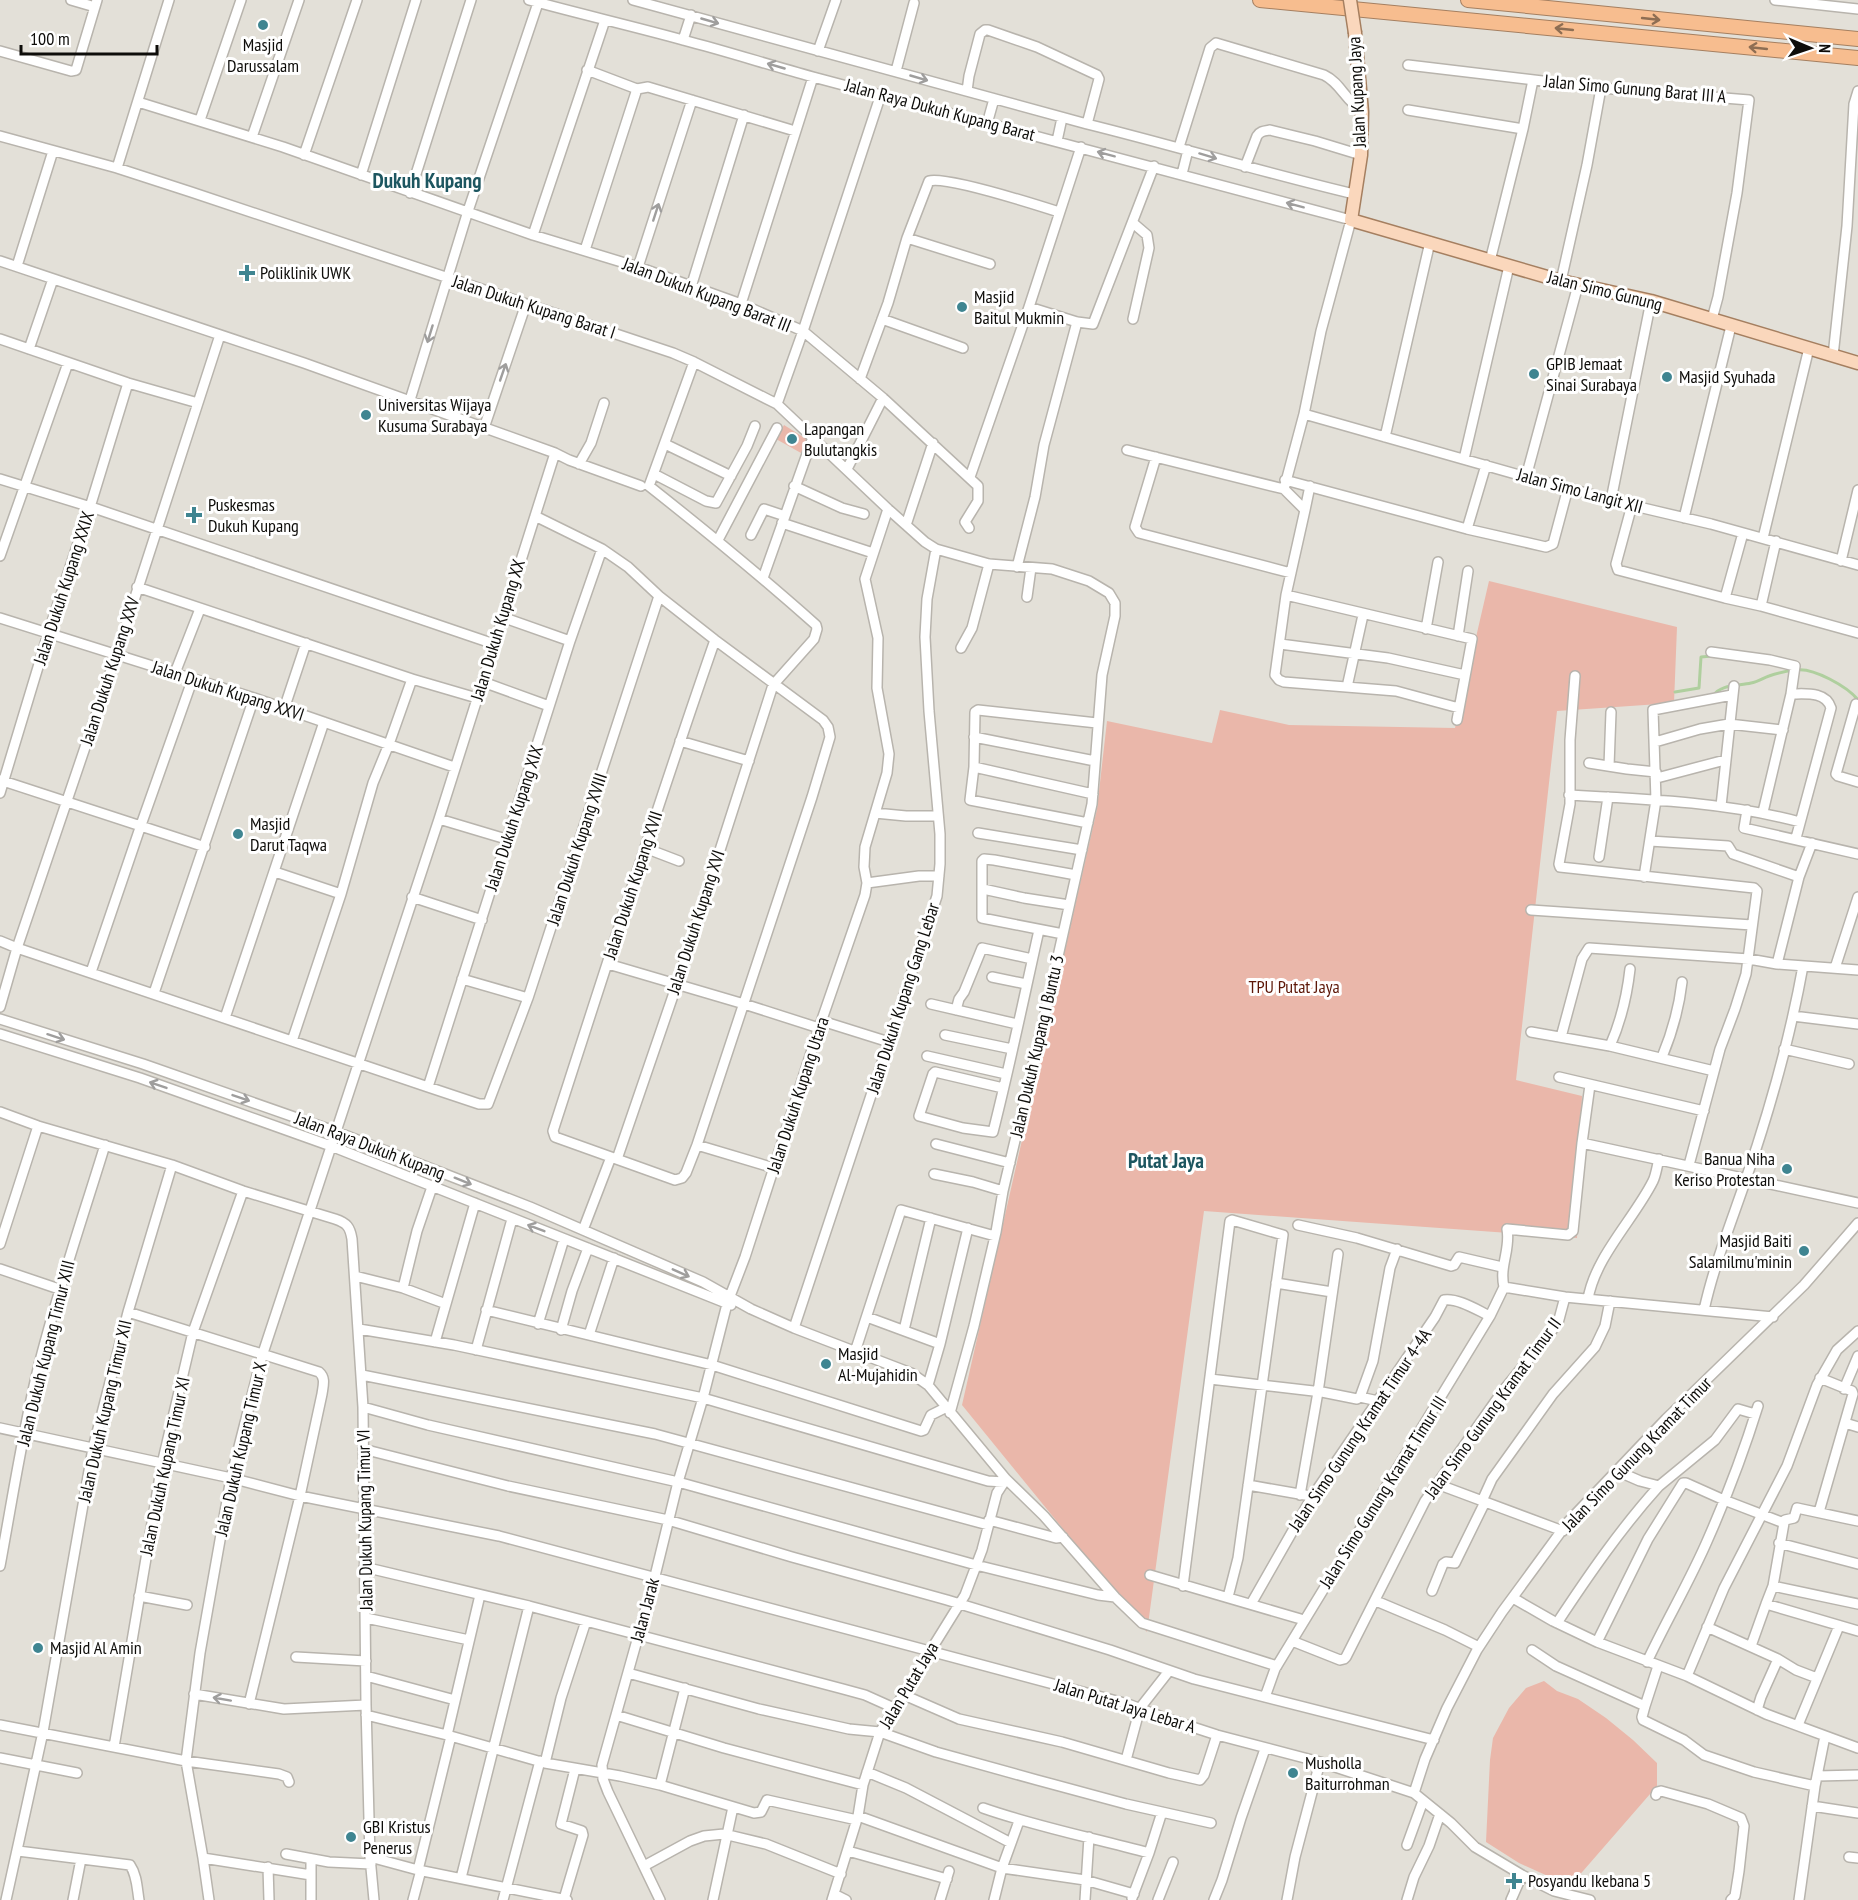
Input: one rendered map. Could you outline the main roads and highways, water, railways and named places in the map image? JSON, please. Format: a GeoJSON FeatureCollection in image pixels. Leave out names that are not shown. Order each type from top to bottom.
{"type":"FeatureCollection","features":[{"type":"Feature","properties":{"kind":"highway"},"geometry":{"type":"LineString","coordinates":[[1260,0],[1858,58]]}},
{"type":"Feature","properties":{"kind":"highway"},"geometry":{"type":"LineString","coordinates":[[1468,0],[1858,39]]}},
{"type":"Feature","properties":{"kind":"main road","name":"Jalan Kupang Jaya"},"geometry":{"type":"LineString","coordinates":[[1350,0],[1362,110],[1361,155],[1351,220]]}},
{"type":"Feature","properties":{"kind":"main road","name":"Jalan Simo Gunung"},"geometry":{"type":"LineString","coordinates":[[1351,220],[1578,285],[1651,301],[1858,363]]}},
{"type":"Feature","properties":{"kind":"waterway"},"geometry":{"type":"LineString","coordinates":[[1675,692],[1699,688],[1701,657],[1712,656]]}},
{"type":"Feature","properties":{"kind":"waterway"},"geometry":{"type":"LineString","coordinates":[[1713,696],[1725,687],[1754,682],[1782,672],[1803,670],[1830,679],[1858,700]]}},
{"type":"Feature","properties":{"kind":"place","name":"Masjid Darussalam"},"geometry":{"type":"Point","coordinates":[263,25]}},
{"type":"Feature","properties":{"kind":"place","name":"Poliklinik UWK"},"geometry":{"type":"Point","coordinates":[247,273]}},
{"type":"Feature","properties":{"kind":"place","name":"Masjid Baitul Mukmin"},"geometry":{"type":"Point","coordinates":[962,307]}},
{"type":"Feature","properties":{"kind":"place","name":"GPIB Jemaat Sinai Surabaya"},"geometry":{"type":"Point","coordinates":[1534,374]}},
{"type":"Feature","properties":{"kind":"place","name":"Masjid Syuhada"},"geometry":{"type":"Point","coordinates":[1667,377]}},
{"type":"Feature","properties":{"kind":"place","name":"Universitas Wijaya Kusuma Surabaya"},"geometry":{"type":"Point","coordinates":[366,415]}},
{"type":"Feature","properties":{"kind":"place","name":"Lapangan Bulutangkis"},"geometry":{"type":"Point","coordinates":[792,439]}},
{"type":"Feature","properties":{"kind":"place","name":"Puskesmas Dukuh Kupang"},"geometry":{"type":"Point","coordinates":[194,515]}},
{"type":"Feature","properties":{"kind":"place","name":"Masjid Darut Taqwa"},"geometry":{"type":"Point","coordinates":[238,834]}},
{"type":"Feature","properties":{"kind":"place","name":"Banua Niha Keriso Protestan"},"geometry":{"type":"Point","coordinates":[1787,1169]}},
{"type":"Feature","properties":{"kind":"place","name":"Masjid Baiti Salamilmu'minin"},"geometry":{"type":"Point","coordinates":[1804,1251]}},
{"type":"Feature","properties":{"kind":"place","name":"Masjid Al-Mujahidin"},"geometry":{"type":"Point","coordinates":[826,1364]}},
{"type":"Feature","properties":{"kind":"place","name":"Masjid Al Amin"},"geometry":{"type":"Point","coordinates":[38,1648]}},
{"type":"Feature","properties":{"kind":"place","name":"Musholla Baiturrohman"},"geometry":{"type":"Point","coordinates":[1293,1773]}},
{"type":"Feature","properties":{"kind":"place","name":"GBI Kristus Penerus"},"geometry":{"type":"Point","coordinates":[351,1837]}},
{"type":"Feature","properties":{"kind":"place","name":"Posyandu Ikebana 5"},"geometry":{"type":"Point","coordinates":[1514,1881]}},
{"type":"Feature","properties":{"kind":"district","name":"Dukuh Kupang"},"geometry":{"type":"Point","coordinates":[427,181]}},
{"type":"Feature","properties":{"kind":"district","name":"Putat Jaya"},"geometry":{"type":"Point","coordinates":[1166,1161]}},
{"type":"Feature","properties":{"kind":"park label","name":"TPU Putat Jaya"},"geometry":{"type":"Point","coordinates":[1294,987]}}]}
